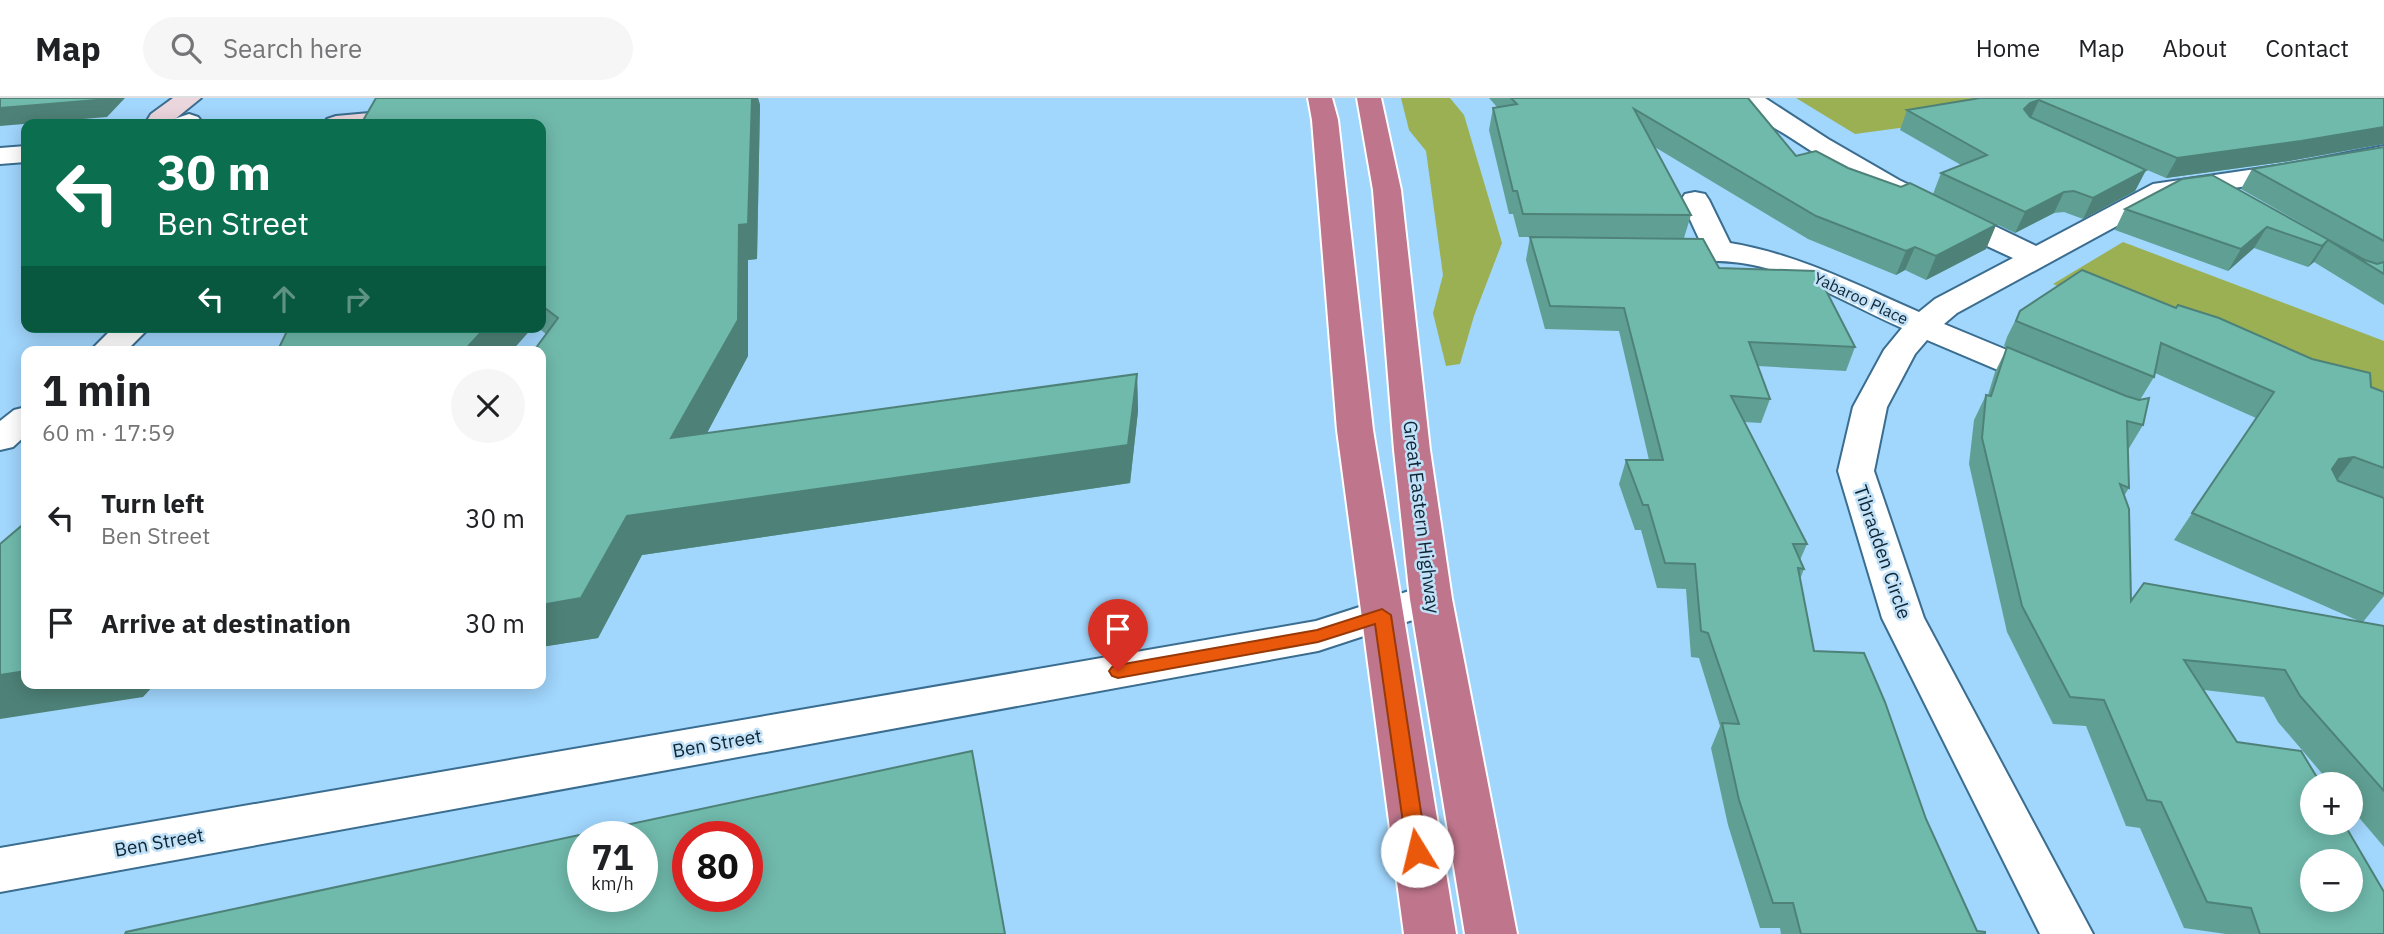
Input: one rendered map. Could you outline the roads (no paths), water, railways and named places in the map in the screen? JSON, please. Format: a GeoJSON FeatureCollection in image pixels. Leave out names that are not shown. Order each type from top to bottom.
{"type":"FeatureCollection","features":[{"type":"Feature","properties":{"kind":"highway"},"geometry":{"type":"LineString","coordinates":[[1320,98],[1325,120],[1355,430],[1430,934]]}},
{"type":"Feature","properties":{"kind":"highway","name":"Great Eastern Highway"},"geometry":{"type":"LineString","coordinates":[[1369,98],[1387,190],[1412,450],[1431,599],[1491,934]]}},
{"type":"Feature","properties":{"kind":"street"},"geometry":{"type":"LineString","coordinates":[[1749,98],[1811,142],[1881,184],[2052,251]]}},
{"type":"Feature","properties":{"kind":"street"},"geometry":{"type":"LineString","coordinates":[[1786,98],[1839,134],[2011,220],[2052,251]]}},
{"type":"Feature","properties":{"kind":"street"},"geometry":{"type":"LineString","coordinates":[[159,119],[188,113]]}},
{"type":"Feature","properties":{"kind":"street"},"geometry":{"type":"LineString","coordinates":[[390,119],[444,114]]}},
{"type":"Feature","properties":{"kind":"street"},"geometry":{"type":"LineString","coordinates":[[0,156],[21,154]]}},
{"type":"Feature","properties":{"kind":"street","name":"Tibradden Circle"},"geometry":{"type":"LineString","coordinates":[[2067,934],[1903,618],[1856,471],[1870,407],[1900,350],[1922,326],[1946,306],[2163,190],[2290,172],[2384,154]]}},
{"type":"Feature","properties":{"kind":"street"},"geometry":{"type":"LineString","coordinates":[[2130,175],[2163,190]]}},
{"type":"Feature","properties":{"kind":"street"},"geometry":{"type":"LineString","coordinates":[[2206,184],[2243,205]]}},
{"type":"Feature","properties":{"kind":"street"},"geometry":{"type":"LineString","coordinates":[[1696,200],[1719,250]]}},
{"type":"Feature","properties":{"kind":"street","name":"Yabaroo Place"},"geometry":{"type":"LineString","coordinates":[[1627,249],[1719,250],[1761,257],[1805,273],[2074,390]]}},
{"type":"Feature","properties":{"kind":"street"},"geometry":{"type":"LineString","coordinates":[[112,346],[127,333]]}},
{"type":"Feature","properties":{"kind":"street"},"geometry":{"type":"LineString","coordinates":[[0,439],[21,421]]}},
{"type":"Feature","properties":{"kind":"street","name":"Ben Street"},"geometry":{"type":"LineString","coordinates":[[0,870],[1318,636],[1431,599]]}}]}
